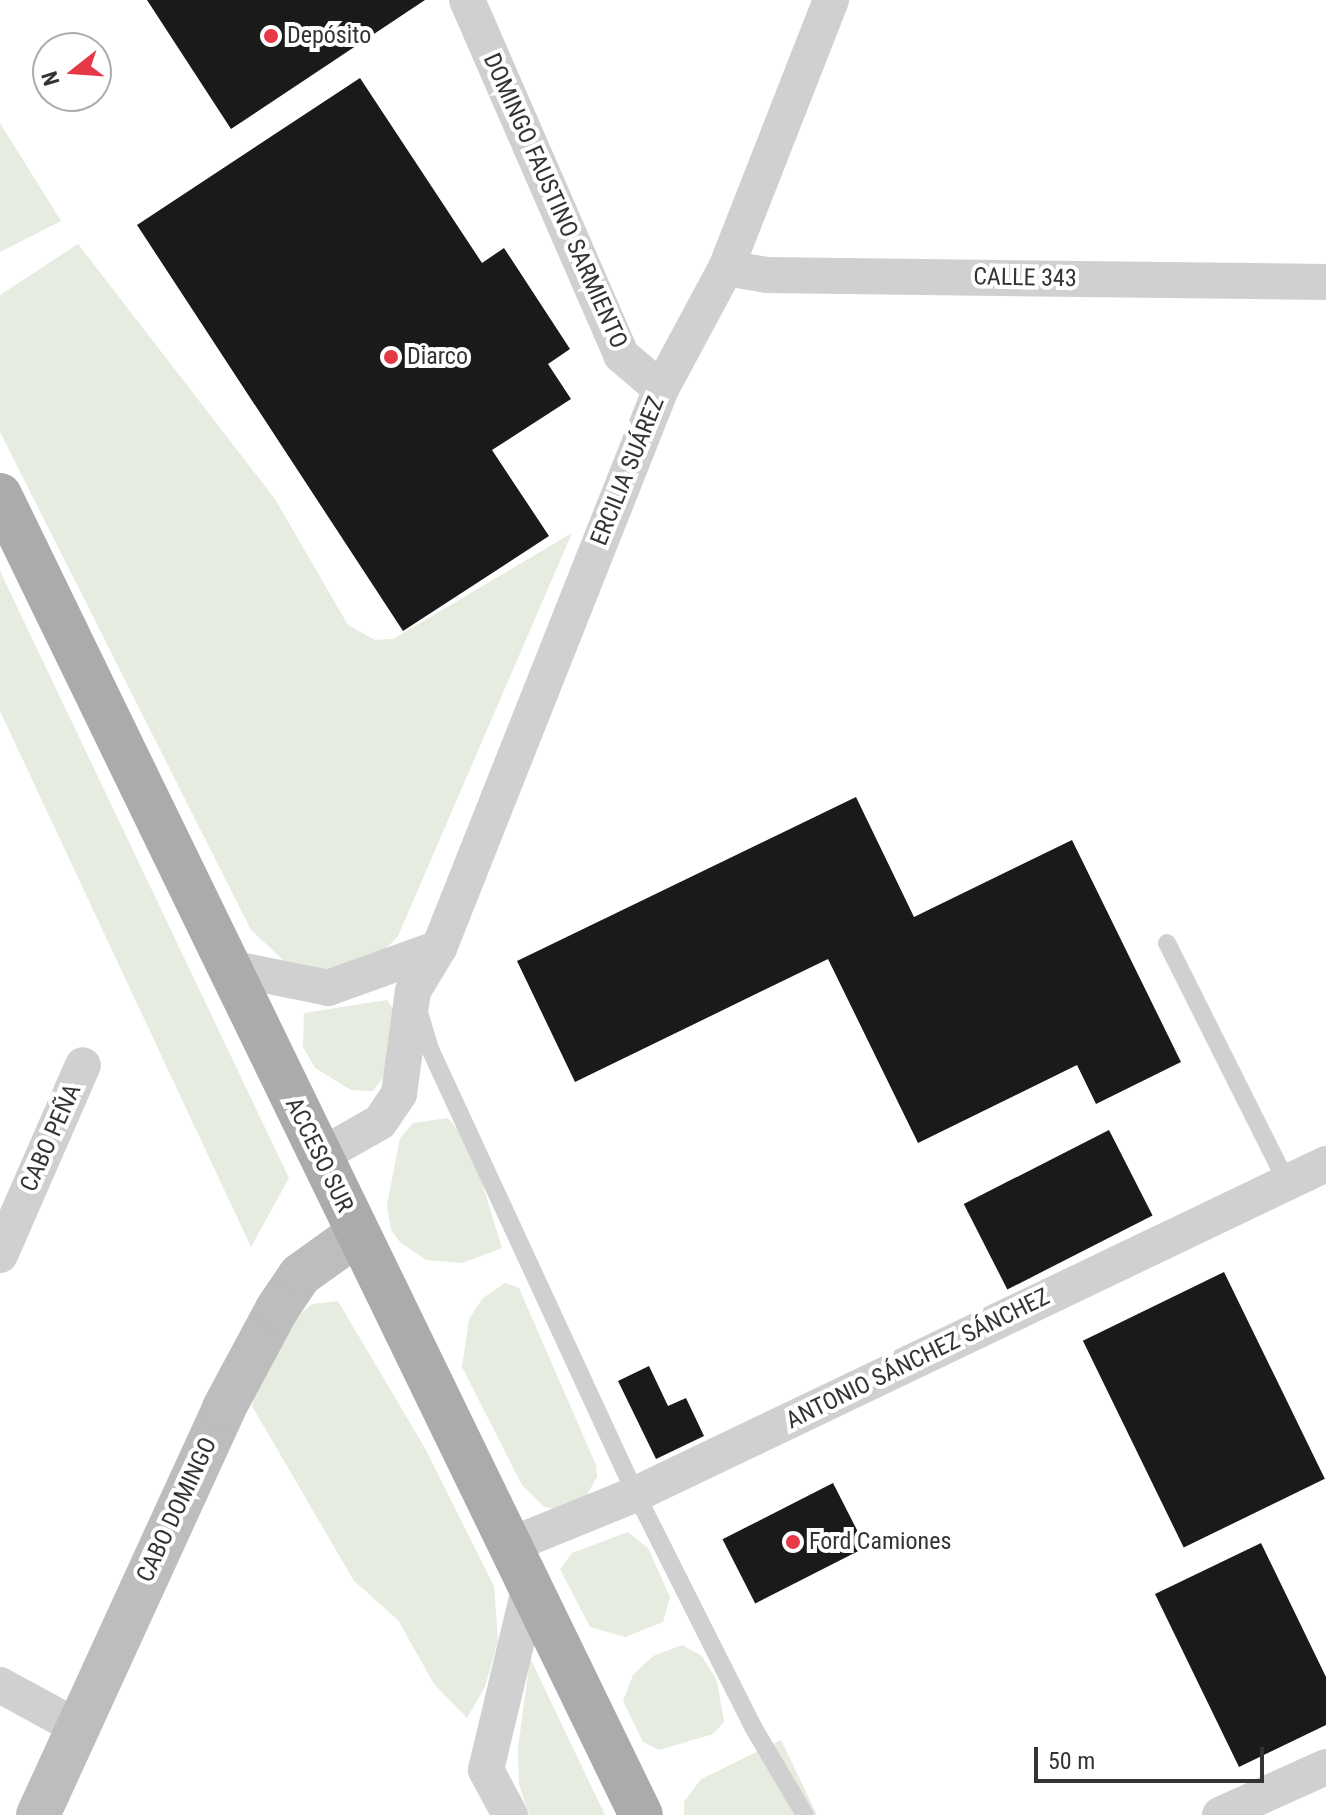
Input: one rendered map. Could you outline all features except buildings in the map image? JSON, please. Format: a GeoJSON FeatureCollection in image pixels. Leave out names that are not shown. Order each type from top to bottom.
{"type":"FeatureCollection","features":[{"type":"Feature","properties":{"kind":"main road","name":"ACCESO SUR"},"geometry":{"type":"LineString","coordinates":[[0,495],[641,1815]]}},
{"type":"Feature","properties":{"kind":"street","name":"DOMINGO FAUSTINO SARMIENTO"},"geometry":{"type":"LineString","coordinates":[[467,0],[621,355],[661,389]]}},
{"type":"Feature","properties":{"kind":"street","name":"ERCILIA SUÁREZ"},"geometry":{"type":"LineString","coordinates":[[320,1156],[380,1122],[399,1094],[413,991],[439,948],[661,389],[726,268],[831,0]]}},
{"type":"Feature","properties":{"kind":"street","name":"CALLE 343"},"geometry":{"type":"LineString","coordinates":[[726,268],[767,275],[1326,282]]}},
{"type":"Feature","properties":{"kind":"street"},"geometry":{"type":"LineString","coordinates":[[230,968],[328,988],[439,948]]}},
{"type":"Feature","properties":{"kind":"street","name":"CABO PEÑA"},"geometry":{"type":"LineString","coordinates":[[0,1255],[83,1065]]}},
{"type":"Feature","properties":{"kind":"street","name":"ANTONIO SÁNCHEZ SÁNCHEZ"},"geometry":{"type":"LineString","coordinates":[[508,1546],[636,1494],[1326,1164]]}},
{"type":"Feature","properties":{"kind":"street","name":"CABO DOMINGO"},"geometry":{"type":"LineString","coordinates":[[38,1815],[224,1408],[277,1309],[300,1275],[357,1234]]}},
{"type":"Feature","properties":{"kind":"street"},"geometry":{"type":"LineString","coordinates":[[510,1815],[486,1770],[529,1589]]}},
{"type":"Feature","properties":{"kind":"street"},"geometry":{"type":"LineString","coordinates":[[0,1685],[77,1727]]}},
{"type":"Feature","properties":{"kind":"street"},"geometry":{"type":"LineString","coordinates":[[1220,1815],[1326,1767]]}},
{"type":"Feature","properties":{"kind":"lane"},"geometry":{"type":"LineString","coordinates":[[1167,943],[1287,1183]]}},
{"type":"Feature","properties":{"kind":"lane"},"geometry":{"type":"LineString","coordinates":[[413,991],[430,1049],[636,1494],[753,1727],[805,1815]]}},
{"type":"Feature","properties":{"kind":"shaded area"},"geometry":{"type":"Polygon","coordinates":[[[0,123],[61,221],[0,252],[0,123]]]}},
{"type":"Feature","properties":{"kind":"shaded area"},"geometry":{"type":"Polygon","coordinates":[[[78,244],[275,499],[348,625],[375,640],[393,639],[572,533],[398,936],[375,960],[323,970],[283,960],[251,930],[0,432],[0,295],[78,244]]]}},
{"type":"Feature","properties":{"kind":"shaded area"},"geometry":{"type":"Polygon","coordinates":[[[0,571],[289,1178],[251,1247],[0,711],[0,571]]]}},
{"type":"Feature","properties":{"kind":"shaded area"},"geometry":{"type":"Polygon","coordinates":[[[387,1000],[399,1017],[384,1076],[373,1091],[351,1090],[315,1068],[303,1047],[304,1013],[387,1000]]]}},
{"type":"Feature","properties":{"kind":"shaded area"},"geometry":{"type":"Polygon","coordinates":[[[448,1118],[471,1147],[502,1248],[462,1263],[426,1260],[400,1242],[391,1230],[387,1205],[400,1138],[413,1123],[448,1118]]]}},
{"type":"Feature","properties":{"kind":"shaded area"},"geometry":{"type":"Polygon","coordinates":[[[505,1283],[519,1288],[596,1465],[597,1477],[584,1500],[558,1509],[544,1507],[522,1485],[462,1367],[469,1319],[483,1298],[505,1283]]]}},
{"type":"Feature","properties":{"kind":"shaded area"},"geometry":{"type":"Polygon","coordinates":[[[338,1301],[426,1450],[494,1586],[498,1641],[485,1687],[467,1718],[434,1684],[398,1620],[354,1581],[252,1406],[259,1377],[291,1321],[312,1304],[338,1301]]]}},
{"type":"Feature","properties":{"kind":"shaded area"},"geometry":{"type":"Polygon","coordinates":[[[628,1532],[648,1548],[670,1597],[663,1622],[625,1637],[590,1627],[560,1569],[572,1553],[628,1532]]]}},
{"type":"Feature","properties":{"kind":"shaded area"},"geometry":{"type":"Polygon","coordinates":[[[682,1645],[702,1656],[717,1681],[724,1722],[713,1734],[659,1750],[643,1742],[623,1701],[633,1675],[653,1656],[682,1645]]]}},
{"type":"Feature","properties":{"kind":"shaded area"},"geometry":{"type":"Polygon","coordinates":[[[530,1658],[605,1815],[529,1815],[519,1784],[518,1749],[530,1658]]]}},
{"type":"Feature","properties":{"kind":"shaded area"},"geometry":{"type":"Polygon","coordinates":[[[781,1740],[817,1815],[684,1815],[684,1802],[701,1779],[781,1740]]]}},
{"type":"Feature","properties":{"kind":"place","name":"Depósito"},"geometry":{"type":"Point","coordinates":[271,36]}},
{"type":"Feature","properties":{"kind":"place","name":"Diarco"},"geometry":{"type":"Point","coordinates":[391,357]}},
{"type":"Feature","properties":{"kind":"place","name":"Ford Camiones"},"geometry":{"type":"Point","coordinates":[793,1542]}}]}
